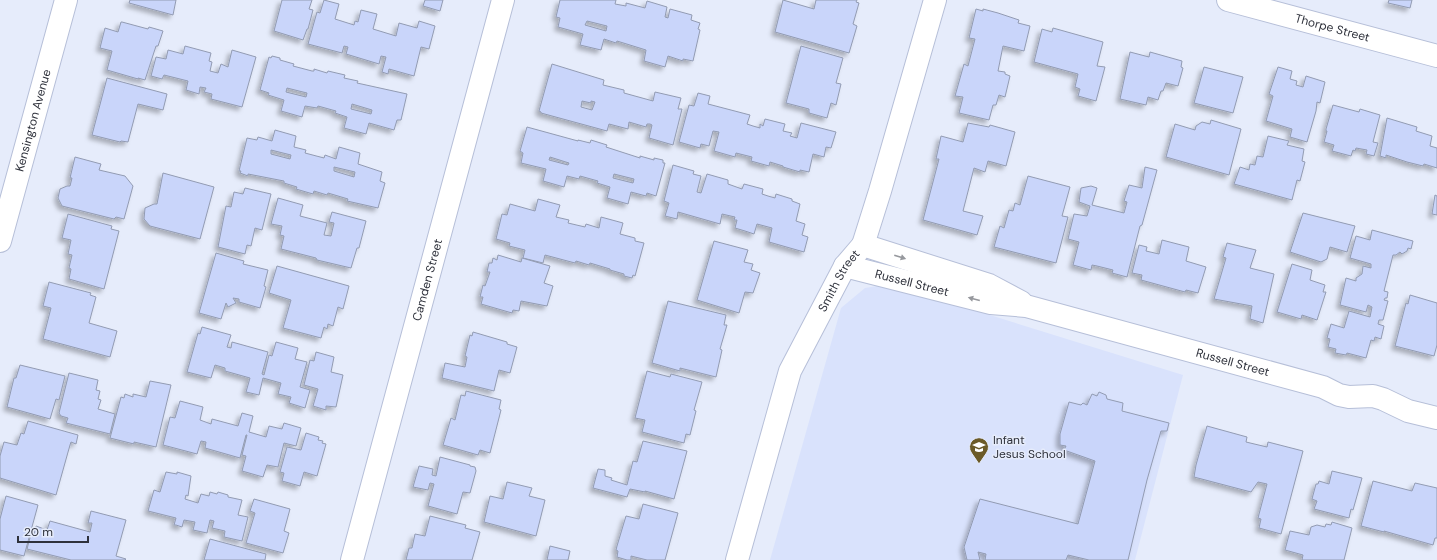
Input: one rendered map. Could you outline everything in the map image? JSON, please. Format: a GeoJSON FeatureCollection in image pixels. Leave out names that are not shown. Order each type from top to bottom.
{"type":"FeatureCollection","features":[{"type":"Feature","properties":{"kind":"street","name":"Kensington Avenue"},"geometry":{"type":"LineString","coordinates":[[0,241],[66,0]]}},
{"type":"Feature","properties":{"kind":"street","name":"Camden Street"},"geometry":{"type":"LineString","coordinates":[[352,560],[503,0]]}},
{"type":"Feature","properties":{"kind":"street","name":"Smith Street"},"geometry":{"type":"LineString","coordinates":[[737,560],[790,371],[845,266],[863,245],[935,0]]}},
{"type":"Feature","properties":{"kind":"street","name":"Thorpe Street"},"geometry":{"type":"LineString","coordinates":[[1228,0],[1437,56]]}},
{"type":"Feature","properties":{"kind":"street","name":"Russell Street"},"geometry":{"type":"LineString","coordinates":[[863,245],[989,285],[1026,306]]}},
{"type":"Feature","properties":{"kind":"street","name":"Russell Street"},"geometry":{"type":"LineString","coordinates":[[845,266],[991,303],[1026,306],[1323,387],[1339,395],[1349,397],[1373,396],[1408,411],[1437,418]]}},
{"type":"Feature","properties":{"kind":"shaded area","name":"Infant Jesus School"},"geometry":{"type":"Polygon","coordinates":[[[890,284],[1183,375],[1135,560],[770,560],[841,308],[865,288],[890,284]]]}},
{"type":"Feature","properties":{"kind":"building"},"geometry":{"type":"Polygon","coordinates":[[[130,0],[176,0],[173,15],[129,3],[130,0]]]}},
{"type":"Feature","properties":{"kind":"building"},"geometry":{"type":"Polygon","coordinates":[[[282,0],[312,0],[309,9],[313,10],[308,29],[303,40],[274,31],[282,0]]]}},
{"type":"Feature","properties":{"kind":"building"},"geometry":{"type":"Polygon","coordinates":[[[324,0],[339,4],[335,19],[354,25],[355,21],[358,22],[361,10],[377,14],[373,29],[396,36],[399,23],[417,28],[419,21],[435,26],[429,49],[421,47],[414,76],[389,69],[388,74],[382,72],[386,57],[381,56],[379,64],[346,54],[348,47],[344,46],[342,53],[308,44],[317,12],[320,13],[324,0]]]}},
{"type":"Feature","properties":{"kind":"building"},"geometry":{"type":"Polygon","coordinates":[[[425,0],[443,0],[440,11],[423,6],[425,0]]]}},
{"type":"Feature","properties":{"kind":"building"},"geometry":{"type":"Polygon","coordinates":[[[560,0],[616,0],[615,4],[626,6],[626,3],[645,8],[647,1],[667,7],[665,17],[668,18],[670,9],[692,15],[691,20],[700,23],[698,29],[700,30],[693,61],[683,59],[683,61],[668,56],[665,67],[644,61],[646,50],[617,41],[616,43],[604,39],[601,50],[580,45],[583,34],[558,27],[560,18],[556,17],[560,0]],[[587,21],[585,25],[606,31],[607,26],[587,21]]]}},
{"type":"Feature","properties":{"kind":"building"},"geometry":{"type":"Polygon","coordinates":[[[783,0],[814,9],[816,0],[857,0],[856,2],[859,3],[853,24],[857,26],[849,53],[775,32],[783,0]]]}},
{"type":"Feature","properties":{"kind":"building"},"geometry":{"type":"Polygon","coordinates":[[[1389,0],[1412,0],[1410,8],[1388,3],[1389,0]]]}},
{"type":"Feature","properties":{"kind":"building"},"geometry":{"type":"Polygon","coordinates":[[[976,9],[983,11],[983,9],[998,13],[1019,20],[1018,23],[1030,26],[1024,51],[1003,46],[998,71],[1005,72],[1005,74],[1010,76],[1005,97],[999,95],[996,105],[993,105],[989,120],[959,113],[963,97],[955,96],[964,64],[968,66],[975,39],[969,38],[976,9]]]}},
{"type":"Feature","properties":{"kind":"building"},"geometry":{"type":"Polygon","coordinates":[[[121,22],[163,31],[158,46],[156,46],[145,80],[107,70],[112,51],[100,48],[105,28],[118,32],[121,22]]]}},
{"type":"Feature","properties":{"kind":"building"},"geometry":{"type":"Polygon","coordinates":[[[1053,28],[1103,42],[1097,66],[1105,67],[1096,101],[1078,96],[1080,89],[1075,87],[1078,74],[1034,62],[1042,29],[1052,32],[1053,28]]]}},
{"type":"Feature","properties":{"kind":"building"},"geometry":{"type":"Polygon","coordinates":[[[185,46],[211,53],[209,61],[212,62],[210,71],[218,73],[221,64],[228,67],[232,50],[256,57],[242,107],[211,99],[212,94],[204,92],[206,88],[200,87],[199,94],[186,90],[188,81],[164,75],[162,79],[151,76],[156,57],[166,59],[168,50],[183,54],[185,46]]]}},
{"type":"Feature","properties":{"kind":"building"},"geometry":{"type":"Polygon","coordinates":[[[801,46],[843,58],[836,83],[841,84],[836,105],[831,103],[827,118],[809,113],[809,109],[786,103],[801,46]]]}},
{"type":"Feature","properties":{"kind":"building"},"geometry":{"type":"Polygon","coordinates":[[[1130,52],[1149,57],[1150,52],[1182,61],[1181,67],[1183,68],[1178,86],[1166,83],[1158,100],[1148,97],[1146,105],[1120,99],[1130,52]]]}},
{"type":"Feature","properties":{"kind":"building"},"geometry":{"type":"Polygon","coordinates":[[[272,56],[280,58],[280,60],[294,64],[293,66],[312,71],[314,71],[314,69],[327,73],[328,71],[345,75],[344,78],[358,81],[357,83],[407,94],[401,120],[397,120],[394,130],[369,123],[366,134],[344,128],[347,117],[335,113],[336,111],[318,106],[317,108],[305,106],[302,117],[281,111],[284,100],[268,95],[269,93],[260,90],[269,57],[271,58],[272,56]],[[287,88],[286,92],[306,97],[307,93],[287,88]],[[352,104],[351,109],[371,114],[372,110],[352,104]]]}},
{"type":"Feature","properties":{"kind":"building"},"geometry":{"type":"Polygon","coordinates":[[[552,64],[604,80],[603,85],[624,90],[624,93],[653,101],[655,92],[681,98],[678,109],[682,109],[673,145],[649,138],[652,125],[650,124],[647,124],[646,127],[629,122],[628,129],[609,124],[607,131],[541,113],[539,111],[552,64]],[[582,101],[581,107],[592,110],[595,102],[591,101],[591,103],[582,101]]]}},
{"type":"Feature","properties":{"kind":"building"},"geometry":{"type":"Polygon","coordinates":[[[1204,67],[1243,77],[1233,113],[1194,103],[1204,67]]]}},
{"type":"Feature","properties":{"kind":"building"},"geometry":{"type":"Polygon","coordinates":[[[1278,67],[1292,71],[1290,79],[1297,81],[1296,85],[1303,87],[1306,76],[1325,82],[1320,103],[1317,102],[1316,111],[1307,142],[1290,137],[1292,129],[1266,121],[1273,96],[1269,94],[1278,67]]]}},
{"type":"Feature","properties":{"kind":"building"},"geometry":{"type":"Polygon","coordinates":[[[107,78],[167,94],[163,110],[138,104],[128,142],[120,142],[92,135],[107,78]]]}},
{"type":"Feature","properties":{"kind":"building"},"geometry":{"type":"Polygon","coordinates":[[[698,93],[710,96],[708,104],[750,115],[747,124],[760,128],[760,124],[763,126],[765,119],[785,124],[783,131],[792,133],[790,136],[797,138],[801,123],[836,132],[831,148],[826,147],[824,157],[813,154],[809,172],[800,170],[800,172],[770,162],[769,166],[751,161],[752,157],[736,153],[735,157],[714,151],[719,132],[713,131],[709,146],[701,144],[700,148],[679,142],[689,105],[694,106],[698,93]]]}},
{"type":"Feature","properties":{"kind":"building"},"geometry":{"type":"Polygon","coordinates":[[[1333,105],[1359,112],[1360,109],[1380,115],[1373,142],[1378,143],[1374,156],[1366,154],[1367,150],[1356,148],[1355,151],[1353,150],[1351,156],[1332,151],[1334,145],[1324,142],[1333,105]]]}},
{"type":"Feature","properties":{"kind":"building"},"geometry":{"type":"Polygon","coordinates":[[[1387,118],[1417,127],[1416,131],[1432,136],[1430,146],[1437,148],[1437,168],[1424,164],[1423,166],[1407,162],[1386,155],[1386,158],[1380,156],[1387,118]]]}},
{"type":"Feature","properties":{"kind":"building"},"geometry":{"type":"Polygon","coordinates":[[[1211,120],[1241,129],[1229,175],[1166,157],[1175,124],[1195,130],[1196,126],[1202,122],[1210,124],[1211,120]]]}},
{"type":"Feature","properties":{"kind":"building"},"geometry":{"type":"Polygon","coordinates":[[[968,123],[989,127],[990,125],[1015,132],[1006,166],[988,161],[985,172],[974,168],[963,211],[983,216],[977,235],[923,220],[939,159],[936,159],[941,136],[963,142],[968,123]]]}},
{"type":"Feature","properties":{"kind":"building"},"geometry":{"type":"Polygon","coordinates":[[[527,127],[578,141],[590,143],[591,140],[607,145],[606,147],[640,158],[640,156],[654,160],[654,158],[663,160],[663,163],[665,163],[656,196],[647,193],[646,196],[631,192],[628,204],[607,198],[610,187],[597,183],[598,181],[580,176],[579,179],[567,176],[564,187],[543,181],[546,169],[521,163],[523,153],[520,151],[527,127]],[[550,157],[549,160],[568,165],[569,163],[550,157]],[[614,174],[613,178],[633,183],[634,179],[614,174]]]}},
{"type":"Feature","properties":{"kind":"building"},"geometry":{"type":"Polygon","coordinates":[[[275,130],[296,136],[294,147],[306,150],[305,153],[324,158],[325,155],[336,159],[339,147],[360,153],[358,164],[382,172],[380,181],[385,183],[378,208],[347,201],[348,199],[328,193],[327,195],[314,191],[313,194],[296,189],[297,187],[284,183],[284,181],[248,174],[248,176],[240,173],[241,171],[239,171],[247,138],[257,140],[258,137],[272,141],[275,130]],[[271,150],[271,154],[290,159],[291,155],[271,150]],[[334,167],[334,171],[354,177],[355,172],[334,167]]]}},
{"type":"Feature","properties":{"kind":"building"},"geometry":{"type":"Polygon","coordinates":[[[1268,136],[1289,141],[1287,145],[1304,149],[1302,161],[1305,162],[1300,181],[1297,180],[1292,200],[1234,184],[1240,167],[1249,170],[1250,164],[1255,165],[1257,156],[1263,157],[1268,136]]]}},
{"type":"Feature","properties":{"kind":"building"},"geometry":{"type":"Polygon","coordinates":[[[75,157],[101,164],[99,170],[125,176],[133,186],[124,219],[116,217],[114,219],[62,206],[58,198],[60,189],[70,186],[72,178],[70,178],[75,157]]]}},
{"type":"Feature","properties":{"kind":"building"},"geometry":{"type":"Polygon","coordinates":[[[673,165],[694,171],[693,174],[701,176],[697,192],[701,193],[707,174],[728,180],[728,184],[742,189],[744,184],[763,189],[762,194],[775,198],[776,194],[792,199],[792,201],[800,204],[796,221],[805,224],[802,235],[808,237],[804,252],[769,242],[772,228],[757,224],[754,234],[735,228],[737,220],[734,220],[735,217],[722,214],[720,224],[678,212],[677,219],[665,216],[669,203],[664,201],[673,165]]]}},
{"type":"Feature","properties":{"kind":"building"},"geometry":{"type":"Polygon","coordinates":[[[1145,167],[1157,170],[1142,225],[1140,226],[1127,277],[1112,273],[1113,270],[1097,266],[1092,265],[1091,270],[1073,265],[1079,242],[1068,239],[1074,214],[1087,216],[1090,206],[1079,202],[1081,188],[1091,186],[1097,188],[1092,205],[1124,213],[1127,202],[1124,201],[1129,185],[1142,188],[1145,167]]]}},
{"type":"Feature","properties":{"kind":"building"},"geometry":{"type":"Polygon","coordinates":[[[163,173],[214,187],[200,239],[150,226],[144,219],[145,208],[157,204],[163,173]]]}},
{"type":"Feature","properties":{"kind":"building"},"geometry":{"type":"Polygon","coordinates":[[[1028,176],[1070,187],[1062,216],[1068,217],[1056,263],[994,247],[1000,226],[1004,228],[1009,210],[1013,211],[1015,203],[1020,205],[1028,176]]]}},
{"type":"Feature","properties":{"kind":"building"},"geometry":{"type":"Polygon","coordinates":[[[245,188],[271,194],[262,230],[255,228],[251,246],[247,245],[245,254],[218,247],[226,206],[231,207],[234,192],[243,194],[245,188]]]}},
{"type":"Feature","properties":{"kind":"building"},"geometry":{"type":"Polygon","coordinates":[[[1435,195],[1437,196],[1437,215],[1432,214],[1435,195]]]}},
{"type":"Feature","properties":{"kind":"building"},"geometry":{"type":"Polygon","coordinates":[[[278,198],[303,205],[300,216],[327,223],[324,235],[331,236],[334,223],[329,222],[332,212],[366,221],[359,248],[357,248],[351,268],[281,249],[284,236],[280,235],[282,226],[271,224],[278,198]]]}},
{"type":"Feature","properties":{"kind":"building"},"geometry":{"type":"Polygon","coordinates":[[[538,199],[560,205],[556,217],[569,220],[568,223],[585,227],[586,224],[599,228],[601,217],[623,223],[620,234],[635,238],[635,241],[644,243],[635,276],[633,275],[632,278],[590,263],[589,265],[576,261],[575,263],[545,255],[543,263],[523,258],[525,250],[509,246],[510,243],[496,239],[502,214],[507,215],[510,204],[535,211],[538,199]]]}},
{"type":"Feature","properties":{"kind":"building"},"geometry":{"type":"Polygon","coordinates":[[[1303,213],[1355,226],[1347,252],[1330,247],[1327,259],[1321,262],[1290,252],[1303,213]]]}},
{"type":"Feature","properties":{"kind":"building"},"geometry":{"type":"Polygon","coordinates":[[[68,214],[112,226],[111,229],[119,231],[104,289],[69,279],[71,269],[69,268],[72,255],[68,254],[71,240],[62,238],[68,214]]]}},
{"type":"Feature","properties":{"kind":"building"},"geometry":{"type":"Polygon","coordinates":[[[1372,230],[1413,241],[1411,249],[1408,248],[1407,251],[1402,254],[1400,252],[1393,255],[1384,291],[1388,292],[1387,298],[1384,300],[1388,301],[1383,320],[1379,320],[1378,324],[1384,326],[1381,339],[1375,337],[1374,341],[1371,340],[1366,358],[1347,353],[1346,355],[1335,353],[1336,349],[1328,347],[1330,339],[1327,338],[1331,324],[1344,328],[1349,311],[1370,317],[1372,307],[1368,305],[1366,312],[1340,305],[1346,278],[1356,281],[1356,278],[1362,274],[1363,266],[1371,268],[1371,264],[1350,258],[1356,236],[1370,240],[1372,230]]]}},
{"type":"Feature","properties":{"kind":"building"},"geometry":{"type":"Polygon","coordinates":[[[1162,240],[1189,247],[1186,261],[1206,267],[1198,293],[1186,290],[1185,292],[1141,280],[1142,275],[1132,273],[1139,245],[1147,247],[1146,251],[1159,254],[1162,240]]]}},
{"type":"Feature","properties":{"kind":"building"},"geometry":{"type":"Polygon","coordinates":[[[714,241],[748,250],[744,262],[753,264],[751,270],[760,273],[753,293],[745,292],[739,313],[697,300],[714,241]]]}},
{"type":"Feature","properties":{"kind":"building"},"geometry":{"type":"Polygon","coordinates":[[[1227,243],[1256,250],[1250,268],[1274,274],[1263,323],[1250,319],[1252,306],[1214,299],[1226,258],[1223,257],[1227,243]]]}},
{"type":"Feature","properties":{"kind":"building"},"geometry":{"type":"Polygon","coordinates":[[[216,253],[244,261],[243,264],[268,270],[264,286],[266,287],[260,308],[239,302],[239,299],[233,298],[236,303],[228,307],[226,303],[221,319],[199,313],[216,253]]]}},
{"type":"Feature","properties":{"kind":"building"},"geometry":{"type":"Polygon","coordinates":[[[498,255],[521,262],[522,258],[550,266],[544,283],[553,286],[547,306],[521,301],[519,311],[513,310],[512,313],[481,304],[483,297],[480,297],[483,285],[485,286],[490,272],[487,272],[489,263],[492,263],[493,258],[497,260],[498,255]]]}},
{"type":"Feature","properties":{"kind":"building"},"geometry":{"type":"Polygon","coordinates":[[[1292,264],[1312,270],[1310,280],[1325,285],[1323,292],[1326,292],[1317,320],[1302,315],[1301,319],[1277,312],[1292,264]]]}},
{"type":"Feature","properties":{"kind":"building"},"geometry":{"type":"Polygon","coordinates":[[[277,266],[349,286],[343,309],[338,307],[333,326],[328,324],[327,329],[324,327],[321,338],[283,328],[291,300],[269,293],[277,266]]]}},
{"type":"Feature","properties":{"kind":"building"},"geometry":{"type":"Polygon","coordinates":[[[49,282],[91,293],[90,295],[96,297],[89,323],[117,331],[110,357],[43,339],[51,308],[43,306],[49,282]]]}},
{"type":"Feature","properties":{"kind":"building"},"geometry":{"type":"Polygon","coordinates":[[[1410,295],[1437,303],[1437,345],[1434,356],[1395,346],[1406,303],[1408,304],[1410,295]]]}},
{"type":"Feature","properties":{"kind":"building"},"geometry":{"type":"Polygon","coordinates":[[[668,301],[726,315],[724,325],[727,325],[720,349],[722,350],[716,377],[680,368],[680,371],[652,363],[668,301]]]}},
{"type":"Feature","properties":{"kind":"building"},"geometry":{"type":"Polygon","coordinates":[[[202,327],[231,335],[227,347],[231,348],[232,342],[268,352],[262,374],[264,375],[269,355],[272,356],[276,342],[298,348],[295,359],[307,362],[300,387],[310,390],[305,408],[289,403],[291,397],[278,394],[281,383],[263,378],[259,395],[246,392],[250,378],[225,371],[225,368],[215,365],[211,378],[187,372],[198,333],[200,334],[202,327]]]}},
{"type":"Feature","properties":{"kind":"building"},"geometry":{"type":"Polygon","coordinates":[[[473,332],[507,342],[507,344],[517,347],[510,373],[499,370],[494,391],[442,378],[445,363],[465,367],[467,357],[465,356],[470,335],[472,336],[473,332]]]}},
{"type":"Feature","properties":{"kind":"building"},"geometry":{"type":"Polygon","coordinates":[[[316,352],[334,357],[331,372],[343,375],[336,407],[326,406],[326,410],[313,406],[318,389],[304,385],[310,360],[314,361],[316,352]]]}},
{"type":"Feature","properties":{"kind":"building"},"geometry":{"type":"Polygon","coordinates":[[[20,365],[65,376],[59,400],[56,399],[50,419],[7,407],[14,378],[16,378],[20,365]]]}},
{"type":"Feature","properties":{"kind":"building"},"geometry":{"type":"Polygon","coordinates":[[[647,371],[670,377],[671,374],[702,382],[694,410],[696,411],[690,435],[686,434],[684,443],[642,432],[645,420],[635,418],[647,371]]]}},
{"type":"Feature","properties":{"kind":"building"},"geometry":{"type":"Polygon","coordinates":[[[69,373],[98,380],[96,390],[100,391],[98,399],[101,400],[98,409],[115,414],[110,434],[66,423],[68,418],[61,416],[59,413],[69,373]]]}},
{"type":"Feature","properties":{"kind":"building"},"geometry":{"type":"Polygon","coordinates":[[[150,381],[171,385],[156,447],[134,442],[134,444],[110,438],[121,397],[124,398],[125,394],[133,397],[133,394],[146,397],[150,381]]]}},
{"type":"Feature","properties":{"kind":"building"},"geometry":{"type":"Polygon","coordinates":[[[466,391],[501,400],[499,409],[501,410],[490,453],[480,450],[478,455],[443,445],[451,418],[455,420],[461,395],[465,396],[466,391]]]}},
{"type":"Feature","properties":{"kind":"building"},"geometry":{"type":"Polygon","coordinates":[[[1099,392],[1106,395],[1107,399],[1123,403],[1122,411],[1169,423],[1167,431],[1161,431],[1147,480],[1128,560],[1089,560],[1068,555],[1066,560],[985,560],[986,554],[978,552],[980,560],[967,560],[964,547],[980,499],[1078,524],[1095,461],[1064,450],[1066,446],[1060,445],[1060,434],[1069,402],[1081,405],[1083,403],[1087,405],[1092,394],[1097,396],[1099,392]]]}},
{"type":"Feature","properties":{"kind":"building"},"geometry":{"type":"Polygon","coordinates":[[[180,401],[203,407],[200,420],[211,424],[212,419],[238,426],[242,413],[253,416],[249,432],[266,437],[269,426],[282,429],[284,423],[301,428],[296,446],[284,443],[278,467],[267,465],[263,477],[242,471],[246,456],[242,455],[247,435],[240,458],[205,448],[206,442],[201,441],[197,454],[163,445],[170,417],[175,418],[180,401]]]}},
{"type":"Feature","properties":{"kind":"building"},"geometry":{"type":"Polygon","coordinates":[[[28,421],[78,435],[76,444],[71,442],[56,495],[0,478],[0,456],[4,442],[17,445],[21,433],[24,434],[28,421]]]}},
{"type":"Feature","properties":{"kind":"building"},"geometry":{"type":"Polygon","coordinates":[[[1207,426],[1247,437],[1246,442],[1267,447],[1268,442],[1303,451],[1281,534],[1259,528],[1261,519],[1258,518],[1267,484],[1258,482],[1251,492],[1194,477],[1207,426]]]}},
{"type":"Feature","properties":{"kind":"building"},"geometry":{"type":"Polygon","coordinates":[[[306,433],[319,437],[318,440],[323,441],[322,443],[326,444],[317,476],[304,472],[300,486],[282,481],[284,473],[280,472],[287,447],[301,450],[306,433]]]}},
{"type":"Feature","properties":{"kind":"building"},"geometry":{"type":"Polygon","coordinates":[[[643,441],[687,451],[674,499],[645,491],[630,489],[627,497],[593,488],[598,469],[605,470],[605,476],[612,478],[611,480],[627,485],[633,461],[637,462],[643,441]]]}},
{"type":"Feature","properties":{"kind":"building"},"geometry":{"type":"Polygon","coordinates":[[[440,457],[475,467],[476,471],[470,493],[463,492],[457,514],[428,506],[434,484],[430,483],[428,490],[413,487],[419,466],[433,469],[432,475],[436,476],[440,457]]]}},
{"type":"Feature","properties":{"kind":"building"},"geometry":{"type":"Polygon","coordinates":[[[1332,471],[1362,478],[1353,510],[1351,509],[1349,518],[1314,509],[1317,501],[1312,499],[1316,484],[1318,484],[1319,481],[1329,484],[1332,471]]]}},
{"type":"Feature","properties":{"kind":"building"},"geometry":{"type":"Polygon","coordinates":[[[166,472],[177,474],[177,472],[191,476],[188,496],[186,495],[185,499],[198,503],[201,494],[209,496],[210,492],[217,494],[218,492],[228,495],[228,497],[242,500],[238,515],[248,517],[242,541],[224,537],[225,531],[212,528],[214,521],[210,520],[207,533],[193,530],[195,522],[184,520],[182,527],[174,525],[176,518],[148,511],[154,490],[160,492],[166,472]]]}},
{"type":"Feature","properties":{"kind":"building"},"geometry":{"type":"Polygon","coordinates":[[[1373,481],[1412,491],[1415,483],[1437,488],[1437,538],[1435,538],[1433,545],[1361,526],[1373,481]]]}},
{"type":"Feature","properties":{"kind":"building"},"geometry":{"type":"Polygon","coordinates":[[[507,482],[532,488],[529,496],[545,500],[536,536],[484,522],[490,496],[503,499],[507,482]]]}},
{"type":"Feature","properties":{"kind":"building"},"geometry":{"type":"Polygon","coordinates":[[[6,496],[38,505],[24,556],[0,550],[0,519],[6,496]]]}},
{"type":"Feature","properties":{"kind":"building"},"geometry":{"type":"Polygon","coordinates":[[[254,499],[290,509],[284,531],[289,533],[283,553],[246,543],[255,513],[250,511],[254,499]]]}},
{"type":"Feature","properties":{"kind":"building"},"geometry":{"type":"Polygon","coordinates":[[[643,504],[678,513],[665,560],[647,560],[631,556],[631,560],[627,560],[617,557],[618,551],[616,550],[626,516],[639,519],[643,504]]]}},
{"type":"Feature","properties":{"kind":"building"},"geometry":{"type":"Polygon","coordinates":[[[91,511],[126,520],[116,556],[126,559],[125,560],[71,560],[27,549],[31,534],[34,535],[36,526],[47,530],[50,521],[90,532],[92,523],[88,523],[91,511]]]}},
{"type":"Feature","properties":{"kind":"building"},"geometry":{"type":"Polygon","coordinates":[[[430,516],[466,525],[465,528],[480,532],[472,560],[406,560],[409,548],[412,548],[415,534],[425,536],[430,516]]]}},
{"type":"Feature","properties":{"kind":"building"},"geometry":{"type":"Polygon","coordinates":[[[1332,522],[1352,528],[1344,560],[1302,560],[1303,555],[1285,550],[1290,531],[1309,535],[1311,527],[1317,525],[1325,527],[1326,524],[1331,525],[1332,522]]]}},
{"type":"Feature","properties":{"kind":"building"},"geometry":{"type":"Polygon","coordinates":[[[210,539],[266,554],[265,560],[204,560],[210,539]]]}},
{"type":"Feature","properties":{"kind":"building"},"geometry":{"type":"Polygon","coordinates":[[[550,546],[570,551],[568,560],[547,560],[550,546]]]}},
{"type":"Feature","properties":{"kind":"place","name":"Infant Jesus School"},"geometry":{"type":"Point","coordinates":[979,464]}}]}
